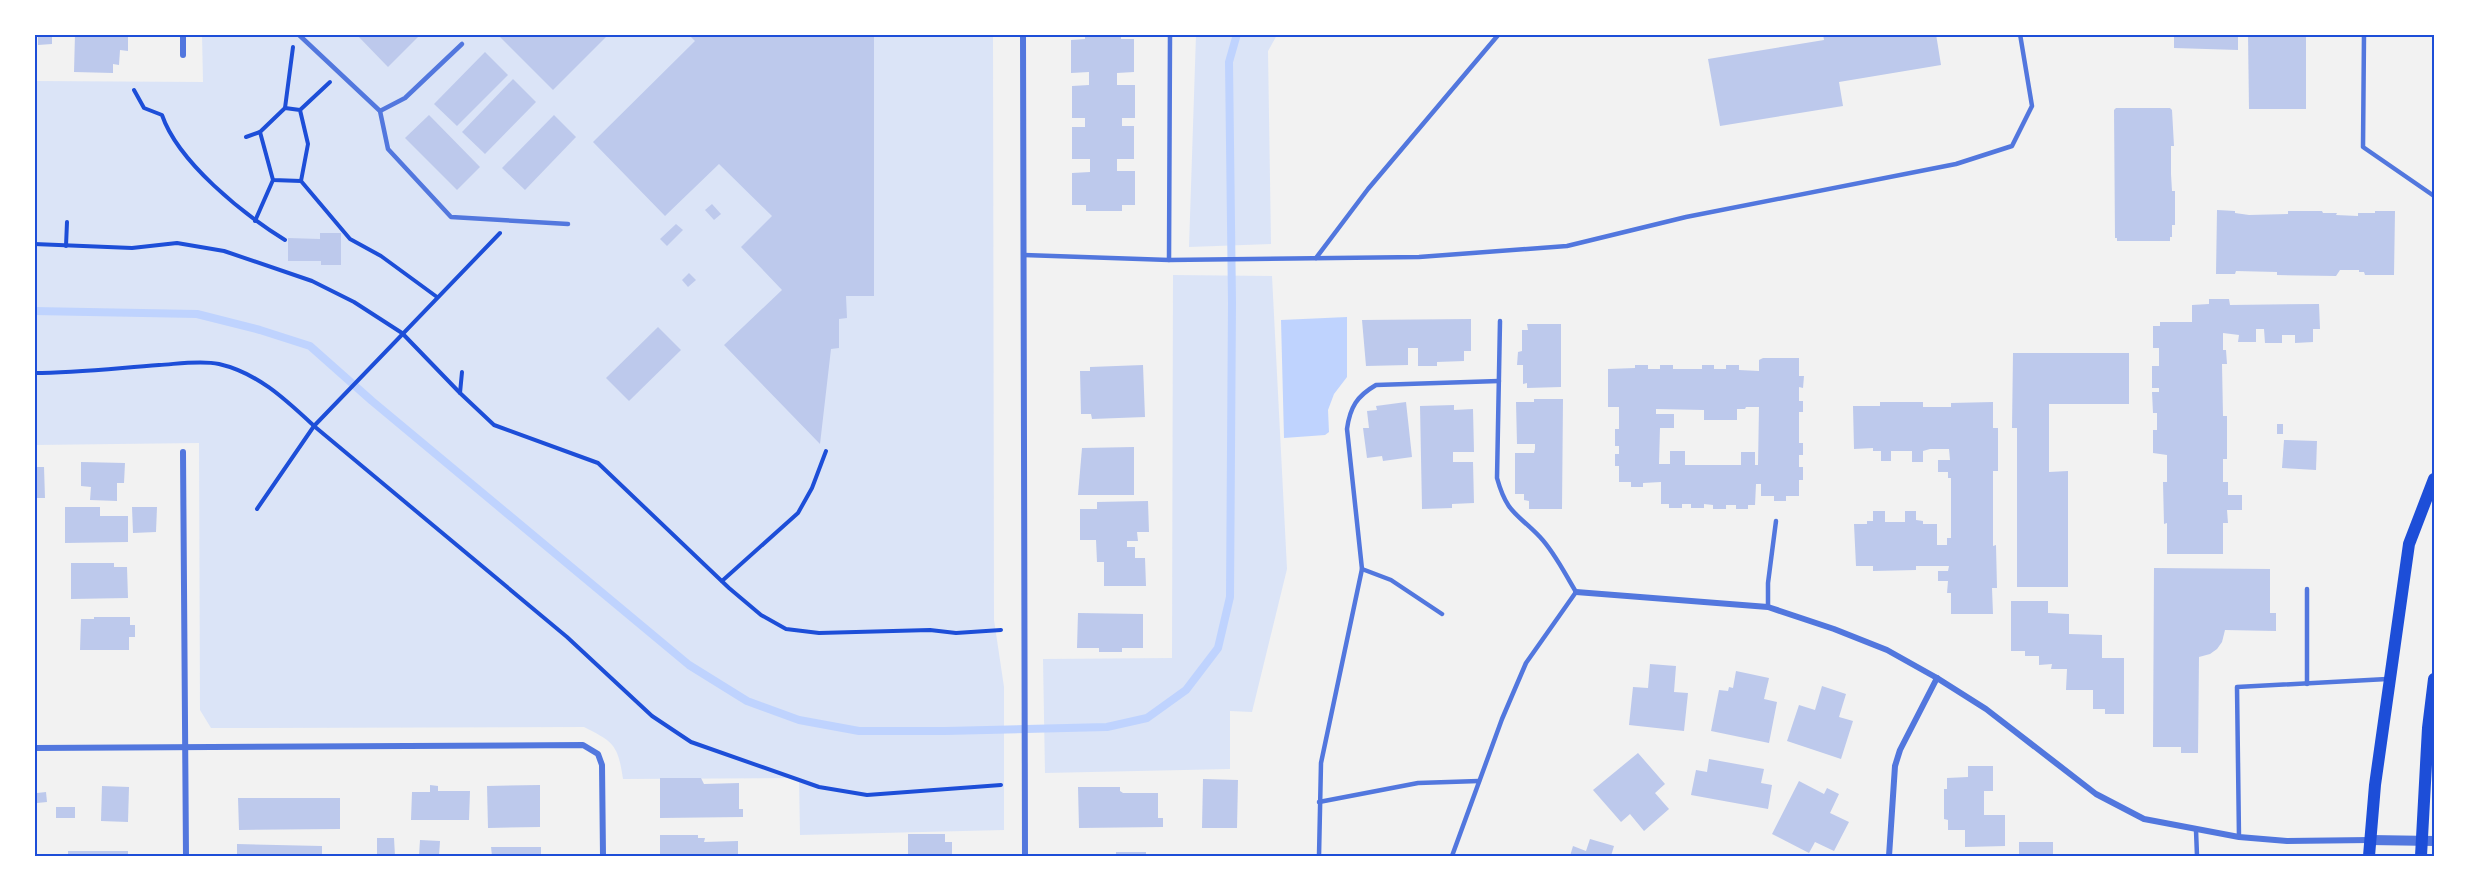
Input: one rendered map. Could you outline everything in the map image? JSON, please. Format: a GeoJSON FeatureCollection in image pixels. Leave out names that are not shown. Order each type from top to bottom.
{"type":"FeatureCollection","features":[{"type":"Feature","properties":{"kind":"main road"},"geometry":{"type":"LineString","coordinates":[[2369,856],[2409,544],[2434,479]]}},
{"type":"Feature","properties":{"kind":"main road"},"geometry":{"type":"LineString","coordinates":[[2421,856],[2428,841],[2428,728],[2434,679]]}},
{"type":"Feature","properties":{"kind":"street"},"geometry":{"type":"LineString","coordinates":[[183,34],[183,55]]}},
{"type":"Feature","properties":{"kind":"street"},"geometry":{"type":"LineString","coordinates":[[1023,34],[1025,856]]}},
{"type":"Feature","properties":{"kind":"street"},"geometry":{"type":"LineString","coordinates":[[183,452],[186,856]]}},
{"type":"Feature","properties":{"kind":"street"},"geometry":{"type":"LineString","coordinates":[[1576,592],[1768,607],[1887,650],[1986,709],[2096,794],[2144,819],[2239,837],[2288,841],[2428,841]]}},
{"type":"Feature","properties":{"kind":"street"},"geometry":{"type":"LineString","coordinates":[[1889,856],[1895,766],[1900,750],[1937,678]]}},
{"type":"Feature","properties":{"kind":"street"},"geometry":{"type":"LineString","coordinates":[[34,748],[583,745],[598,754],[602,765],[603,856]]}},
{"type":"Feature","properties":{"kind":"lane"},"geometry":{"type":"LineString","coordinates":[[298,34],[380,111],[388,148],[451,217],[568,224]]}},
{"type":"Feature","properties":{"kind":"lane"},"geometry":{"type":"LineString","coordinates":[[1169,260],[1170,34]]}},
{"type":"Feature","properties":{"kind":"lane"},"geometry":{"type":"LineString","coordinates":[[1316,258],[1368,189],[1499,34]]}},
{"type":"Feature","properties":{"kind":"lane"},"geometry":{"type":"LineString","coordinates":[[1024,255],[1169,260],[1419,257],[1567,246],[1686,217],[1956,164],[2012,146],[2032,106],[2020,34]]}},
{"type":"Feature","properties":{"kind":"lane"},"geometry":{"type":"LineString","coordinates":[[2364,34],[2363,147],[2434,196]]}},
{"type":"Feature","properties":{"kind":"lane"},"geometry":{"type":"LineString","coordinates":[[380,111],[405,98],[462,44]]}},
{"type":"Feature","properties":{"kind":"lane"},"geometry":{"type":"LineString","coordinates":[[1452,856],[1502,718],[1526,663],[1576,592],[1556,557],[1540,537],[1519,519],[1503,500],[1497,478],[1500,321]]}},
{"type":"Feature","properties":{"kind":"lane"},"geometry":{"type":"LineString","coordinates":[[1319,856],[1321,763],[1362,569],[1347,429],[1349,415],[1355,400],[1376,385],[1499,381]]}},
{"type":"Feature","properties":{"kind":"lane"},"geometry":{"type":"LineString","coordinates":[[1768,607],[1768,583],[1776,521]]}},
{"type":"Feature","properties":{"kind":"lane"},"geometry":{"type":"LineString","coordinates":[[1362,569],[1391,580],[1442,614]]}},
{"type":"Feature","properties":{"kind":"lane"},"geometry":{"type":"LineString","coordinates":[[2307,589],[2307,684]]}},
{"type":"Feature","properties":{"kind":"lane"},"geometry":{"type":"LineString","coordinates":[[2239,837],[2237,687],[2390,679]]}},
{"type":"Feature","properties":{"kind":"lane"},"geometry":{"type":"LineString","coordinates":[[1319,802],[1418,783],[1479,781]]}},
{"type":"Feature","properties":{"kind":"lane"},"geometry":{"type":"LineString","coordinates":[[2196,830],[2197,856]]}},
{"type":"Feature","properties":{"kind":"path"},"geometry":{"type":"LineString","coordinates":[[246,137],[260,132],[285,108],[293,45]]}},
{"type":"Feature","properties":{"kind":"path"},"geometry":{"type":"LineString","coordinates":[[300,110],[339,74]]}},
{"type":"Feature","properties":{"kind":"path"},"geometry":{"type":"LineString","coordinates":[[134,90],[144,108],[162,115],[168,132],[182,152],[255,221],[285,240]]}},
{"type":"Feature","properties":{"kind":"path"},"geometry":{"type":"LineString","coordinates":[[285,108],[300,110]]}},
{"type":"Feature","properties":{"kind":"path"},"geometry":{"type":"LineString","coordinates":[[300,110],[308,144],[301,181]]}},
{"type":"Feature","properties":{"kind":"path"},"geometry":{"type":"LineString","coordinates":[[255,221],[273,180],[260,132]]}},
{"type":"Feature","properties":{"kind":"path"},"geometry":{"type":"LineString","coordinates":[[273,180],[301,181],[350,239],[381,256],[437,297]]}},
{"type":"Feature","properties":{"kind":"path"},"geometry":{"type":"LineString","coordinates":[[66,246],[67,222]]}},
{"type":"Feature","properties":{"kind":"path"},"geometry":{"type":"LineString","coordinates":[[257,509],[314,426],[510,222]]}},
{"type":"Feature","properties":{"kind":"path"},"geometry":{"type":"LineString","coordinates":[[34,244],[132,248],[177,243],[224,251],[312,281],[354,302],[402,333],[494,425],[598,463],[722,581],[761,615],[786,629],[819,633],[930,630],[956,633],[1001,630]]}},
{"type":"Feature","properties":{"kind":"path"},"geometry":{"type":"LineString","coordinates":[[34,373],[72,373],[173,364],[217,364],[247,374],[278,392],[314,426],[567,637],[652,716],[691,742],[819,788],[867,795],[1001,785]]}},
{"type":"Feature","properties":{"kind":"path"},"geometry":{"type":"LineString","coordinates":[[460,393],[462,372]]}},
{"type":"Feature","properties":{"kind":"path"},"geometry":{"type":"LineString","coordinates":[[722,581],[798,513],[812,488],[826,451]]}},
{"type":"Feature","properties":{"kind":"shaded area"},"geometry":{"type":"Polygon","coordinates":[[[202,34],[993,35],[994,620],[1004,687],[1004,830],[800,835],[799,778],[623,779],[619,759],[613,746],[584,727],[211,728],[200,710],[199,443],[35,445],[34,81],[203,82],[202,34]]]}},
{"type":"Feature","properties":{"kind":"shaded area"},"geometry":{"type":"Polygon","coordinates":[[[1196,35],[1277,35],[1268,51],[1271,244],[1189,247],[1196,35]]]}},
{"type":"Feature","properties":{"kind":"shaded area"},"geometry":{"type":"Polygon","coordinates":[[[1173,275],[1272,276],[1287,569],[1252,712],[1230,711],[1230,769],[1045,773],[1043,659],[1172,658],[1173,275]]]}},
{"type":"Feature","properties":{"kind":"water"},"geometry":{"type":"Polygon","coordinates":[[[1347,317],[1347,377],[1334,394],[1328,410],[1329,432],[1325,435],[1284,438],[1281,320],[1347,317]]]}},
{"type":"Feature","properties":{"kind":"building"},"geometry":{"type":"Polygon","coordinates":[[[75,34],[128,34],[128,51],[120,50],[119,65],[113,64],[113,73],[74,72],[75,34]]]}},
{"type":"Feature","properties":{"kind":"building"},"geometry":{"type":"Polygon","coordinates":[[[356,34],[421,34],[388,67],[356,34]]]}},
{"type":"Feature","properties":{"kind":"building"},"geometry":{"type":"Polygon","coordinates":[[[497,34],[609,34],[553,90],[497,34]]]}},
{"type":"Feature","properties":{"kind":"building"},"geometry":{"type":"Polygon","coordinates":[[[688,34],[874,34],[874,296],[846,296],[847,318],[839,319],[839,348],[831,349],[820,444],[724,345],[782,290],[741,247],[772,216],[719,164],[665,216],[593,142],[695,41],[688,34]]]}},
{"type":"Feature","properties":{"kind":"building"},"geometry":{"type":"Polygon","coordinates":[[[1085,34],[1121,34],[1121,39],[1134,39],[1134,72],[1117,73],[1117,85],[1135,85],[1135,118],[1122,118],[1122,126],[1134,126],[1134,159],[1117,159],[1117,171],[1135,171],[1135,205],[1122,205],[1122,211],[1086,211],[1086,205],[1072,205],[1072,173],[1090,172],[1090,159],[1072,159],[1072,127],[1085,127],[1085,118],[1072,118],[1072,86],[1089,85],[1089,72],[1071,73],[1071,40],[1085,39],[1085,34]]]}},
{"type":"Feature","properties":{"kind":"building"},"geometry":{"type":"Polygon","coordinates":[[[1823,34],[1936,34],[1941,65],[1839,82],[1843,106],[1720,126],[1708,59],[1824,40],[1823,34]]]}},
{"type":"Feature","properties":{"kind":"building"},"geometry":{"type":"Polygon","coordinates":[[[2174,34],[2238,34],[2238,50],[2174,48],[2174,34]]]}},
{"type":"Feature","properties":{"kind":"building"},"geometry":{"type":"Polygon","coordinates":[[[2248,34],[2306,34],[2306,109],[2249,109],[2248,34]]]}},
{"type":"Feature","properties":{"kind":"building"},"geometry":{"type":"Polygon","coordinates":[[[38,35],[52,35],[52,44],[38,45],[38,35]]]}},
{"type":"Feature","properties":{"kind":"building"},"geometry":{"type":"Polygon","coordinates":[[[485,52],[508,75],[457,126],[434,104],[485,52]]]}},
{"type":"Feature","properties":{"kind":"building"},"geometry":{"type":"Polygon","coordinates":[[[513,79],[536,102],[485,154],[462,132],[513,79]]]}},
{"type":"Feature","properties":{"kind":"building"},"geometry":{"type":"Polygon","coordinates":[[[2116,108],[2170,108],[2172,110],[2174,146],[2171,146],[2171,174],[2172,191],[2175,191],[2175,225],[2172,225],[2170,241],[2117,241],[2115,238],[2114,110],[2116,108]]]}},
{"type":"Feature","properties":{"kind":"building"},"geometry":{"type":"Polygon","coordinates":[[[429,115],[480,167],[457,190],[405,138],[429,115]]]}},
{"type":"Feature","properties":{"kind":"building"},"geometry":{"type":"Polygon","coordinates":[[[554,115],[576,137],[525,190],[502,168],[554,115]]]}},
{"type":"Feature","properties":{"kind":"building"},"geometry":{"type":"Polygon","coordinates":[[[712,204],[721,214],[714,220],[705,210],[712,204]]]}},
{"type":"Feature","properties":{"kind":"building"},"geometry":{"type":"Polygon","coordinates":[[[2217,210],[2249,215],[2288,214],[2288,211],[2322,211],[2323,213],[2337,213],[2336,215],[2358,216],[2358,213],[2395,211],[2394,275],[2365,275],[2359,270],[2340,270],[2336,276],[2277,275],[2277,272],[2236,271],[2235,274],[2216,274],[2217,210]]]}},
{"type":"Feature","properties":{"kind":"building"},"geometry":{"type":"Polygon","coordinates":[[[676,224],[683,230],[667,246],[660,239],[676,224]]]}},
{"type":"Feature","properties":{"kind":"building"},"geometry":{"type":"Polygon","coordinates":[[[320,233],[341,233],[341,265],[321,265],[321,261],[288,261],[288,238],[320,239],[320,233]]]}},
{"type":"Feature","properties":{"kind":"building"},"geometry":{"type":"Polygon","coordinates":[[[689,273],[696,280],[688,287],[682,280],[689,273]]]}},
{"type":"Feature","properties":{"kind":"building"},"geometry":{"type":"Polygon","coordinates":[[[2209,299],[2229,299],[2230,305],[2319,304],[2320,329],[2313,329],[2313,342],[2295,343],[2295,335],[2282,335],[2282,343],[2265,343],[2264,329],[2256,329],[2256,342],[2238,342],[2239,335],[2223,333],[2223,350],[2226,350],[2227,364],[2222,364],[2223,416],[2227,416],[2227,459],[2223,459],[2223,482],[2228,482],[2228,495],[2242,495],[2242,510],[2227,510],[2228,523],[2223,523],[2223,554],[2167,554],[2163,482],[2167,482],[2167,455],[2153,453],[2153,430],[2157,430],[2157,413],[2153,413],[2152,392],[2159,392],[2159,388],[2152,388],[2152,366],[2159,366],[2159,348],[2153,348],[2153,326],[2160,326],[2160,322],[2192,322],[2192,305],[2209,304],[2209,299]]]}},
{"type":"Feature","properties":{"kind":"building"},"geometry":{"type":"Polygon","coordinates":[[[1471,319],[1471,351],[1464,351],[1464,361],[1437,362],[1437,366],[1418,366],[1418,348],[1408,348],[1408,365],[1366,366],[1362,320],[1471,319]]]}},
{"type":"Feature","properties":{"kind":"building"},"geometry":{"type":"Polygon","coordinates":[[[1527,324],[1561,324],[1561,387],[1527,388],[1527,383],[1523,384],[1523,365],[1517,365],[1518,352],[1522,351],[1522,330],[1528,330],[1527,324]]]}},
{"type":"Feature","properties":{"kind":"building"},"geometry":{"type":"Polygon","coordinates":[[[658,327],[681,350],[629,401],[606,378],[658,327]]]}},
{"type":"Feature","properties":{"kind":"building"},"geometry":{"type":"Polygon","coordinates":[[[2013,353],[2129,353],[2129,404],[2049,404],[2049,472],[2068,471],[2068,587],[2017,587],[2017,428],[2012,428],[2013,353]]]}},
{"type":"Feature","properties":{"kind":"building"},"geometry":{"type":"Polygon","coordinates":[[[1799,358],[1799,376],[1804,376],[1803,388],[1799,387],[1799,401],[1803,401],[1803,412],[1799,412],[1799,443],[1803,443],[1803,455],[1799,455],[1799,467],[1803,467],[1803,480],[1799,480],[1799,496],[1786,496],[1786,501],[1774,501],[1774,496],[1761,496],[1761,484],[1756,484],[1755,505],[1748,505],[1748,509],[1736,509],[1736,505],[1726,505],[1726,509],[1713,509],[1713,505],[1704,504],[1704,508],[1691,508],[1691,504],[1682,504],[1682,508],[1669,508],[1669,504],[1661,504],[1661,482],[1643,483],[1643,487],[1631,487],[1631,482],[1619,482],[1619,466],[1615,466],[1615,454],[1619,454],[1619,446],[1615,446],[1615,429],[1619,429],[1619,407],[1608,407],[1608,369],[1648,365],[1648,369],[1660,369],[1660,365],[1673,365],[1673,369],[1702,369],[1702,365],[1714,365],[1714,369],[1726,369],[1726,365],[1739,365],[1739,370],[1759,371],[1759,360],[1799,358]],[[1759,407],[1737,409],[1737,420],[1704,420],[1704,410],[1656,409],[1656,414],[1674,414],[1674,428],[1660,428],[1659,464],[1670,464],[1670,451],[1685,451],[1685,465],[1741,465],[1741,452],[1755,452],[1755,465],[1758,465],[1759,407]]]}},
{"type":"Feature","properties":{"kind":"building"},"geometry":{"type":"Polygon","coordinates":[[[1143,365],[1145,417],[1092,419],[1091,414],[1081,414],[1080,371],[1090,371],[1090,367],[1143,365]]]}},
{"type":"Feature","properties":{"kind":"building"},"geometry":{"type":"Polygon","coordinates":[[[1534,399],[1563,399],[1562,509],[1529,509],[1529,501],[1524,500],[1524,494],[1515,494],[1515,453],[1534,453],[1535,449],[1535,444],[1517,444],[1516,402],[1534,402],[1534,399]]]}},
{"type":"Feature","properties":{"kind":"building"},"geometry":{"type":"Polygon","coordinates":[[[1406,402],[1412,457],[1383,461],[1382,456],[1367,458],[1363,428],[1369,428],[1367,411],[1377,410],[1376,406],[1406,402]]]}},
{"type":"Feature","properties":{"kind":"building"},"geometry":{"type":"Polygon","coordinates":[[[1880,402],[1923,402],[1923,407],[1951,407],[1951,403],[1993,402],[1993,428],[1998,428],[1998,471],[1993,471],[1993,546],[1996,545],[1997,588],[1992,588],[1993,614],[1951,614],[1951,593],[1947,593],[1948,581],[1938,581],[1938,571],[1948,571],[1949,566],[1916,566],[1916,570],[1873,571],[1873,566],[1856,566],[1854,524],[1867,524],[1867,521],[1873,521],[1873,511],[1885,511],[1885,522],[1905,522],[1905,511],[1916,511],[1916,520],[1923,521],[1923,524],[1937,524],[1937,545],[1947,545],[1947,538],[1951,538],[1951,478],[1948,478],[1948,472],[1938,472],[1938,460],[1950,460],[1949,449],[1923,451],[1923,462],[1912,462],[1912,451],[1891,451],[1891,461],[1881,461],[1881,451],[1873,451],[1873,448],[1854,449],[1853,406],[1880,406],[1880,402]]]}},
{"type":"Feature","properties":{"kind":"building"},"geometry":{"type":"Polygon","coordinates":[[[1454,405],[1454,410],[1473,409],[1474,452],[1453,452],[1453,462],[1473,462],[1474,503],[1452,504],[1452,508],[1422,509],[1420,406],[1454,405]]]}},
{"type":"Feature","properties":{"kind":"building"},"geometry":{"type":"Polygon","coordinates":[[[2277,424],[2283,424],[2283,434],[2277,434],[2277,424]]]}},
{"type":"Feature","properties":{"kind":"building"},"geometry":{"type":"Polygon","coordinates":[[[2284,440],[2317,441],[2316,470],[2282,468],[2284,440]]]}},
{"type":"Feature","properties":{"kind":"building"},"geometry":{"type":"Polygon","coordinates":[[[1134,447],[1134,495],[1078,495],[1082,448],[1134,447]]]}},
{"type":"Feature","properties":{"kind":"building"},"geometry":{"type":"Polygon","coordinates":[[[81,462],[125,463],[124,483],[117,483],[117,501],[90,500],[91,487],[81,486],[81,462]]]}},
{"type":"Feature","properties":{"kind":"building"},"geometry":{"type":"Polygon","coordinates":[[[34,467],[44,467],[45,498],[34,498],[34,467]]]}},
{"type":"Feature","properties":{"kind":"building"},"geometry":{"type":"Polygon","coordinates":[[[1148,501],[1149,532],[1137,532],[1138,541],[1127,541],[1127,547],[1135,547],[1135,558],[1145,558],[1146,586],[1104,586],[1104,562],[1097,562],[1096,540],[1080,540],[1080,509],[1097,509],[1097,502],[1148,501]]]}},
{"type":"Feature","properties":{"kind":"building"},"geometry":{"type":"Polygon","coordinates":[[[65,507],[100,507],[100,516],[128,516],[128,542],[65,543],[65,507]]]}},
{"type":"Feature","properties":{"kind":"building"},"geometry":{"type":"Polygon","coordinates":[[[132,507],[157,507],[156,532],[133,533],[132,507]]]}},
{"type":"Feature","properties":{"kind":"building"},"geometry":{"type":"Polygon","coordinates":[[[71,563],[114,563],[114,567],[127,567],[128,598],[71,599],[71,563]]]}},
{"type":"Feature","properties":{"kind":"building"},"geometry":{"type":"Polygon","coordinates":[[[2154,568],[2270,569],[2270,613],[2276,613],[2276,631],[2225,630],[2222,642],[2217,649],[2199,657],[2198,753],[2181,753],[2181,747],[2153,747],[2154,568]]]}},
{"type":"Feature","properties":{"kind":"building"},"geometry":{"type":"Polygon","coordinates":[[[2011,601],[2048,601],[2048,613],[2069,614],[2069,634],[2102,635],[2102,658],[2124,658],[2124,714],[2105,714],[2105,709],[2093,709],[2093,690],[2066,690],[2067,669],[2051,669],[2052,664],[2039,665],[2039,656],[2025,656],[2025,651],[2011,651],[2011,601]]]}},
{"type":"Feature","properties":{"kind":"building"},"geometry":{"type":"Polygon","coordinates":[[[1078,613],[1143,614],[1143,648],[1122,648],[1122,652],[1099,652],[1099,648],[1077,648],[1078,613]]]}},
{"type":"Feature","properties":{"kind":"building"},"geometry":{"type":"Polygon","coordinates":[[[94,617],[130,617],[130,625],[135,625],[135,637],[129,637],[129,650],[80,650],[81,619],[94,619],[94,617]]]}},
{"type":"Feature","properties":{"kind":"building"},"geometry":{"type":"Polygon","coordinates":[[[1650,664],[1676,666],[1674,692],[1688,693],[1684,731],[1629,725],[1633,687],[1648,688],[1650,664]]]}},
{"type":"Feature","properties":{"kind":"building"},"geometry":{"type":"Polygon","coordinates":[[[1736,671],[1769,678],[1764,699],[1777,702],[1769,743],[1711,731],[1719,690],[1728,691],[1729,687],[1733,688],[1736,671]]]}},
{"type":"Feature","properties":{"kind":"building"},"geometry":{"type":"Polygon","coordinates":[[[1822,686],[1846,694],[1839,717],[1853,721],[1841,759],[1787,741],[1799,705],[1815,710],[1822,686]]]}},
{"type":"Feature","properties":{"kind":"building"},"geometry":{"type":"Polygon","coordinates":[[[1638,753],[1665,784],[1655,793],[1669,809],[1644,831],[1630,814],[1621,822],[1593,790],[1638,753]]]}},
{"type":"Feature","properties":{"kind":"building"},"geometry":{"type":"Polygon","coordinates":[[[1709,759],[1764,769],[1761,783],[1772,785],[1768,809],[1691,795],[1696,770],[1707,772],[1709,759]]]}},
{"type":"Feature","properties":{"kind":"building"},"geometry":{"type":"Polygon","coordinates":[[[1968,766],[1993,766],[1993,791],[1984,791],[1984,815],[2005,815],[2005,846],[1965,847],[1965,830],[1948,830],[1948,820],[1944,819],[1944,789],[1947,789],[1947,778],[1968,777],[1968,766]]]}},
{"type":"Feature","properties":{"kind":"building"},"geometry":{"type":"Polygon","coordinates":[[[660,778],[701,778],[704,784],[739,783],[739,809],[743,809],[743,817],[660,818],[660,778]]]}},
{"type":"Feature","properties":{"kind":"building"},"geometry":{"type":"Polygon","coordinates":[[[1203,779],[1238,780],[1237,828],[1202,828],[1203,779]]]}},
{"type":"Feature","properties":{"kind":"building"},"geometry":{"type":"Polygon","coordinates":[[[1799,781],[1824,794],[1827,788],[1839,794],[1830,813],[1849,822],[1834,851],[1815,842],[1809,853],[1772,834],[1799,781]]]}},
{"type":"Feature","properties":{"kind":"building"},"geometry":{"type":"Polygon","coordinates":[[[430,785],[438,786],[438,791],[470,791],[469,820],[411,820],[412,792],[430,792],[430,785]]]}},
{"type":"Feature","properties":{"kind":"building"},"geometry":{"type":"Polygon","coordinates":[[[540,785],[540,827],[488,828],[487,786],[540,785]]]}},
{"type":"Feature","properties":{"kind":"building"},"geometry":{"type":"Polygon","coordinates":[[[102,786],[129,787],[128,822],[101,821],[102,786]]]}},
{"type":"Feature","properties":{"kind":"building"},"geometry":{"type":"Polygon","coordinates":[[[1078,787],[1120,787],[1123,793],[1158,793],[1158,818],[1163,818],[1163,827],[1079,828],[1078,787]]]}},
{"type":"Feature","properties":{"kind":"building"},"geometry":{"type":"Polygon","coordinates":[[[46,792],[47,802],[37,803],[37,793],[46,792]]]}},
{"type":"Feature","properties":{"kind":"building"},"geometry":{"type":"Polygon","coordinates":[[[238,798],[340,798],[340,829],[239,830],[238,798]]]}},
{"type":"Feature","properties":{"kind":"building"},"geometry":{"type":"Polygon","coordinates":[[[56,807],[75,807],[75,818],[56,818],[56,807]]]}},
{"type":"Feature","properties":{"kind":"building"},"geometry":{"type":"Polygon","coordinates":[[[908,834],[945,834],[945,842],[952,842],[952,856],[908,856],[908,834]]]}},
{"type":"Feature","properties":{"kind":"building"},"geometry":{"type":"Polygon","coordinates":[[[660,835],[698,835],[698,838],[705,838],[704,842],[738,841],[738,856],[660,856],[660,835]]]}},
{"type":"Feature","properties":{"kind":"building"},"geometry":{"type":"Polygon","coordinates":[[[377,838],[394,838],[395,856],[377,856],[377,838]]]}},
{"type":"Feature","properties":{"kind":"building"},"geometry":{"type":"Polygon","coordinates":[[[1590,839],[1614,846],[1611,856],[1570,856],[1573,846],[1586,851],[1590,839]]]}},
{"type":"Feature","properties":{"kind":"building"},"geometry":{"type":"Polygon","coordinates":[[[420,840],[440,841],[439,856],[419,856],[420,840]]]}},
{"type":"Feature","properties":{"kind":"building"},"geometry":{"type":"Polygon","coordinates":[[[2019,842],[2053,842],[2053,856],[2019,856],[2019,842]]]}},
{"type":"Feature","properties":{"kind":"building"},"geometry":{"type":"Polygon","coordinates":[[[237,844],[322,846],[322,856],[231,856],[231,854],[237,854],[237,844]]]}},
{"type":"Feature","properties":{"kind":"building"},"geometry":{"type":"Polygon","coordinates":[[[491,847],[541,847],[541,856],[492,856],[491,847]]]}},
{"type":"Feature","properties":{"kind":"building"},"geometry":{"type":"Polygon","coordinates":[[[68,851],[128,851],[128,856],[68,856],[68,851]]]}},
{"type":"Feature","properties":{"kind":"building"},"geometry":{"type":"Polygon","coordinates":[[[1116,852],[1146,852],[1146,856],[1116,856],[1116,852]]]}},
{"type":"Feature","properties":{"kind":"waterway"},"geometry":{"type":"LineString","coordinates":[[34,311],[197,314],[310,346],[372,401],[689,665],[747,701],[799,720],[859,731],[1107,727],[1147,718],[1186,690],[1218,648],[1230,597],[1232,303],[1229,62],[1237,34]]}}]}
